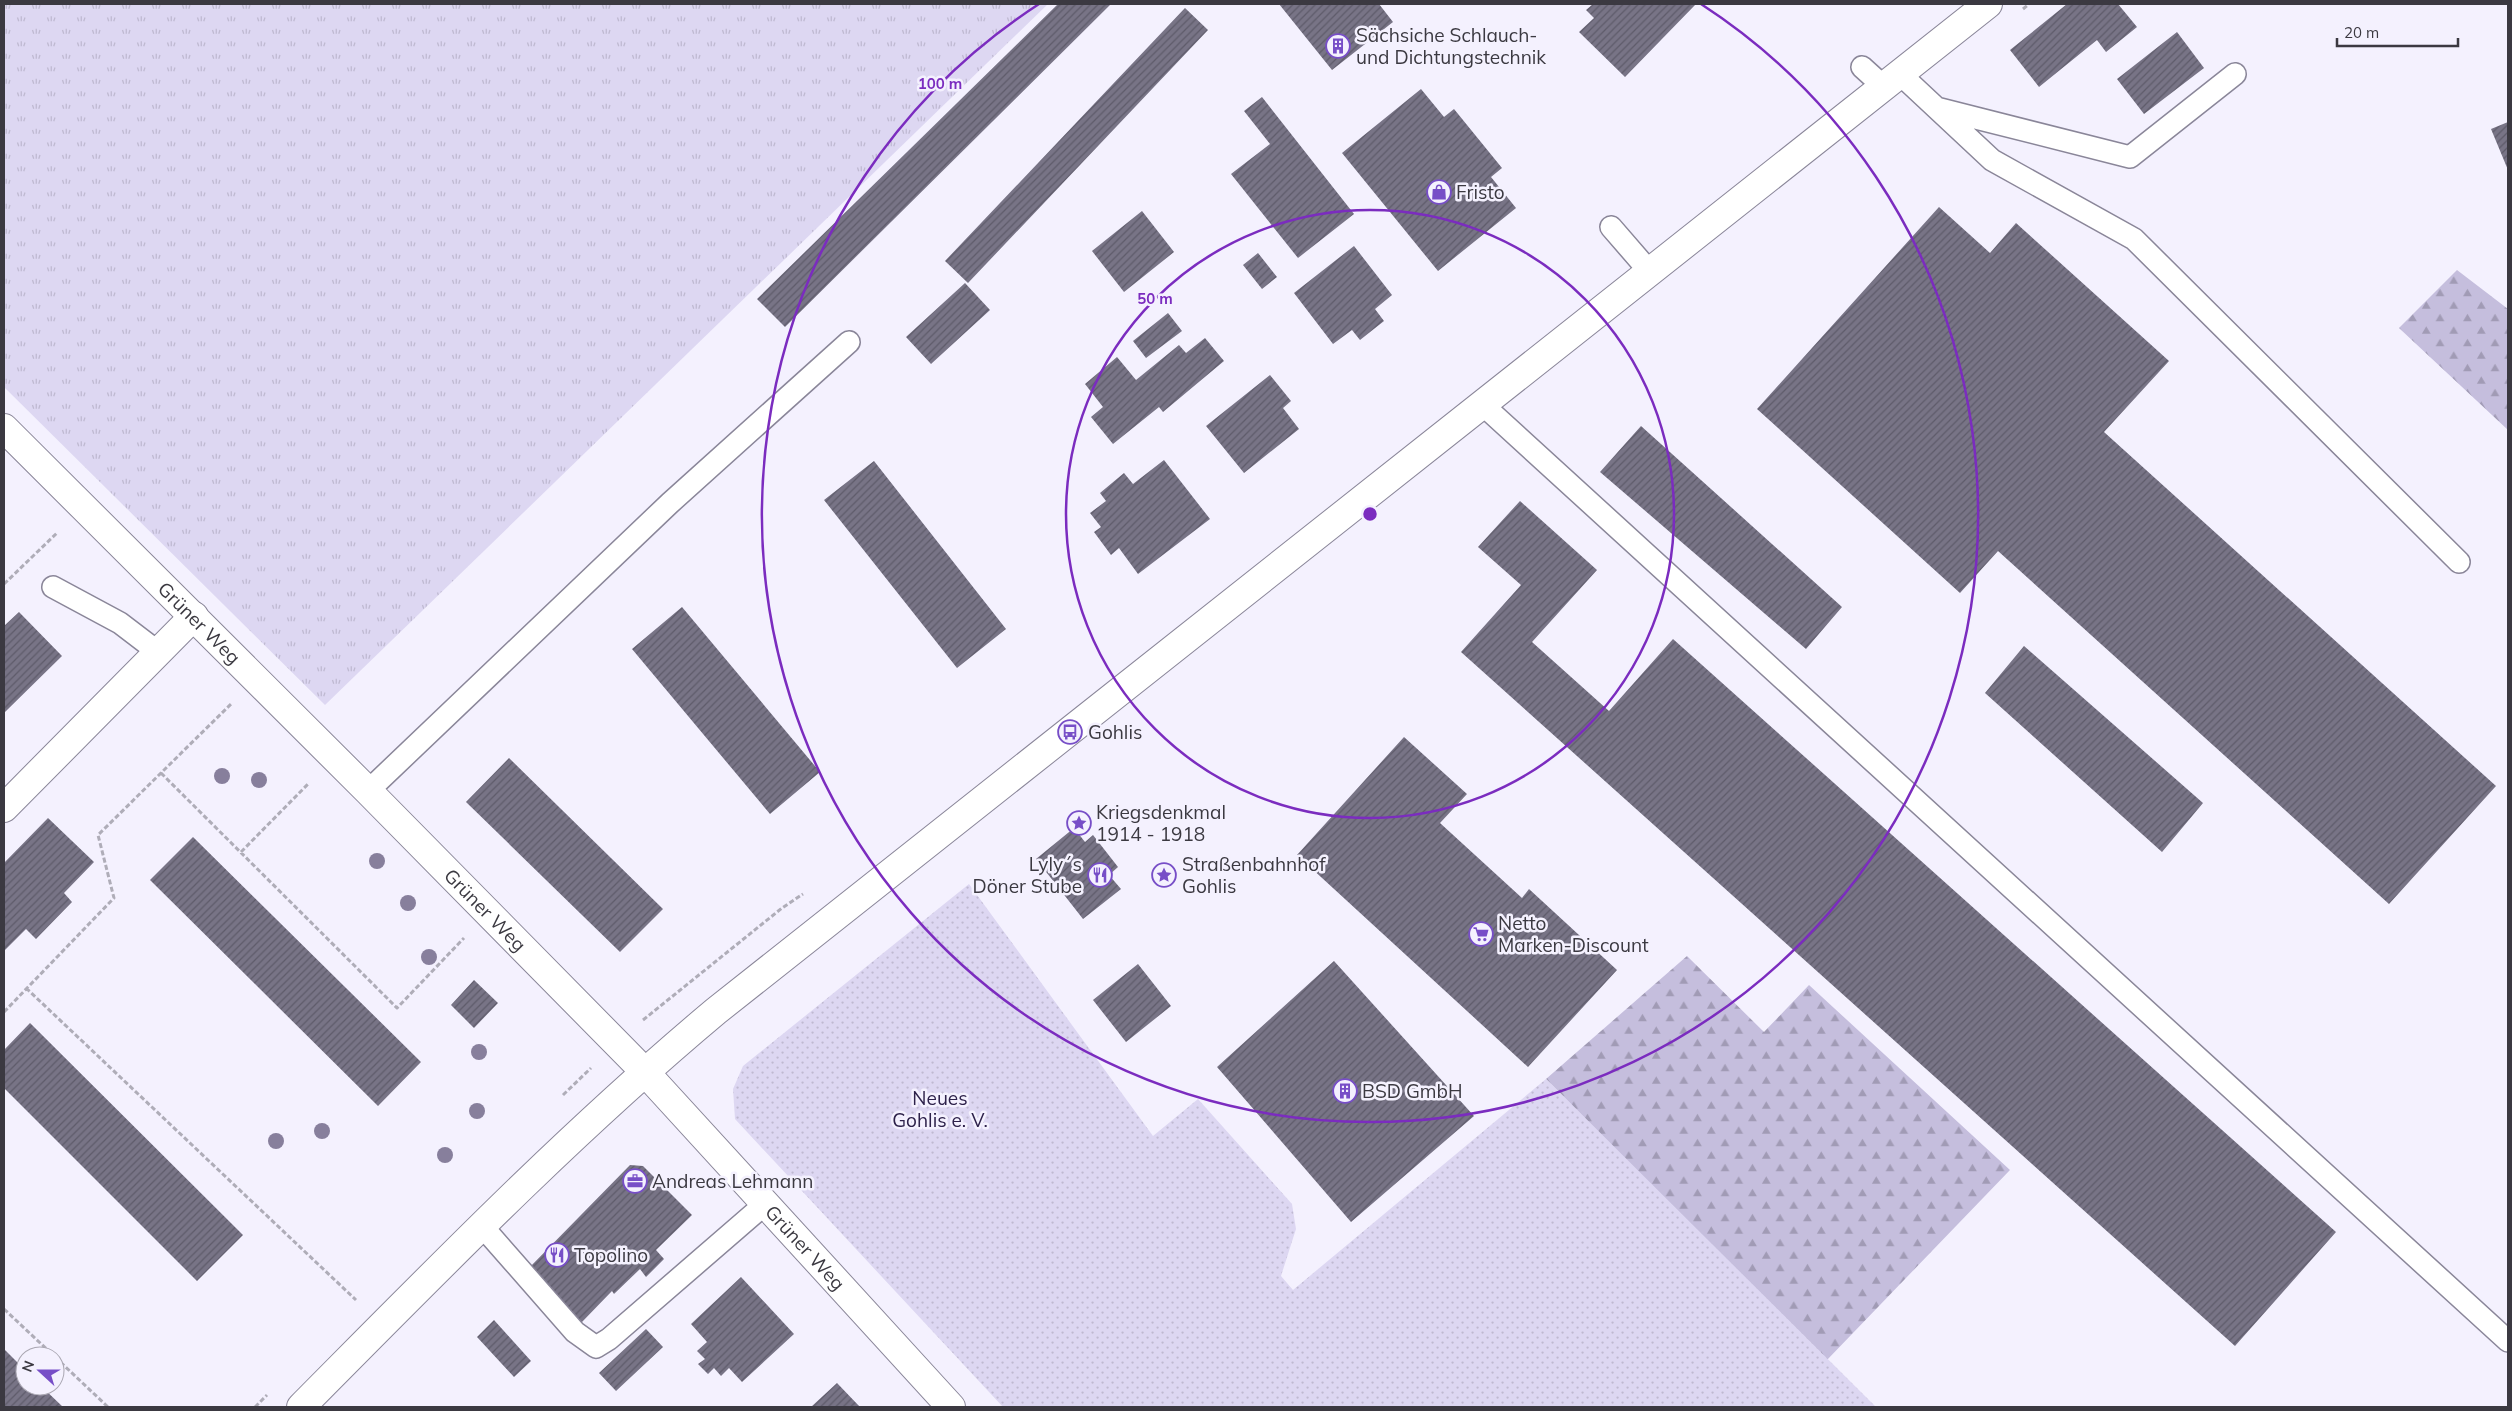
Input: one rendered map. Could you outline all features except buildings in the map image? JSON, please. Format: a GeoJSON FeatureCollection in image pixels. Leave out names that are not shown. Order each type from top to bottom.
{"type":"FeatureCollection","features":[{"type":"Feature","properties":{"kind":"main road"},"geometry":{"type":"LineString","coordinates":[[301,1407],[574,1135],[644,1071],[739,992],[1988,4]]}},
{"type":"Feature","properties":{"kind":"main road","name":"Grüner Weg"},"geometry":{"type":"LineString","coordinates":[[4,428],[194,616],[644,1071],[951,1407]]}},
{"type":"Feature","properties":{"kind":"main road"},"geometry":{"type":"LineString","coordinates":[[4,808],[194,616]]}},
{"type":"Feature","properties":{"kind":"lane"},"geometry":{"type":"LineString","coordinates":[[1862,67],[1892,80],[1937,108],[1992,160],[2134,239],[2459,562]]}},
{"type":"Feature","properties":{"kind":"lane"},"geometry":{"type":"LineString","coordinates":[[1937,108],[2130,157],[2235,74]]}},
{"type":"Feature","properties":{"kind":"lane"},"geometry":{"type":"LineString","coordinates":[[1611,227],[1650,272]]}},
{"type":"Feature","properties":{"kind":"lane"},"geometry":{"type":"LineString","coordinates":[[368,791],[670,503],[849,342]]}},
{"type":"Feature","properties":{"kind":"lane"},"geometry":{"type":"LineString","coordinates":[[1483,405],[2508,1341]]}},
{"type":"Feature","properties":{"kind":"lane"},"geometry":{"type":"LineString","coordinates":[[53,587],[120,623],[158,652]]}},
{"type":"Feature","properties":{"kind":"lane"},"geometry":{"type":"LineString","coordinates":[[482,1226],[575,1332],[596,1347],[609,1339],[725,1236],[765,1204]]}},
{"type":"Feature","properties":{"kind":"path"},"geometry":{"type":"LineString","coordinates":[[4,584],[84,508]]}},
{"type":"Feature","properties":{"kind":"path"},"geometry":{"type":"LineString","coordinates":[[4,1012],[114,898],[98,835],[256,680]]}},
{"type":"Feature","properties":{"kind":"path"},"geometry":{"type":"LineString","coordinates":[[241,852],[334,757]]}},
{"type":"Feature","properties":{"kind":"path"},"geometry":{"type":"LineString","coordinates":[[161,773],[397,1008],[488,913]]}},
{"type":"Feature","properties":{"kind":"path"},"geometry":{"type":"LineString","coordinates":[[26,988],[359,1303]]}},
{"type":"Feature","properties":{"kind":"path"},"geometry":{"type":"LineString","coordinates":[[4,1309],[43,1346]]}},
{"type":"Feature","properties":{"kind":"path"},"geometry":{"type":"LineString","coordinates":[[65,1367],[108,1407]]}},
{"type":"Feature","properties":{"kind":"green space"},"geometry":{"type":"Polygon","coordinates":[[[4,4],[1048,4],[325,705],[4,387],[4,4]]]}},
{"type":"Feature","properties":{"kind":"green space"},"geometry":{"type":"Polygon","coordinates":[[[2457,270],[2508,309],[2508,430],[2399,328],[2457,270]]]}},
{"type":"Feature","properties":{"kind":"green space","name":"Neues Gohlis e. V."},"geometry":{"type":"Polygon","coordinates":[[[969,884],[1153,1136],[1198,1099],[1292,1204],[1296,1229],[1281,1276],[1293,1290],[1546,1079],[1876,1407],[1003,1407],[735,1119],[733,1089],[743,1066],[969,884]]]}},
{"type":"Feature","properties":{"kind":"green space"},"geometry":{"type":"Polygon","coordinates":[[[1687,956],[1764,1032],[1809,985],[2010,1170],[1826,1361],[1546,1079],[1687,956]]]}},
{"type":"Feature","properties":{"kind":"place","name":"Sächsiche Schlauch- und Dichtungstechnik"},"geometry":{"type":"Point","coordinates":[1338,46]}},
{"type":"Feature","properties":{"kind":"place","name":"Fristo"},"geometry":{"type":"Point","coordinates":[1439,192]}},
{"type":"Feature","properties":{"kind":"place","name":"Gohlis"},"geometry":{"type":"Point","coordinates":[1070,732]}},
{"type":"Feature","properties":{"kind":"place","name":"Kriegsdenkmal 1914 - 1918"},"geometry":{"type":"Point","coordinates":[1079,823]}},
{"type":"Feature","properties":{"kind":"place","name":"Lyly´s Döner Stube"},"geometry":{"type":"Point","coordinates":[1100,875]}},
{"type":"Feature","properties":{"kind":"place","name":"Straßenbahnhof Gohlis"},"geometry":{"type":"Point","coordinates":[1164,875]}},
{"type":"Feature","properties":{"kind":"place","name":"Netto Marken-Discount"},"geometry":{"type":"Point","coordinates":[1481,934]}},
{"type":"Feature","properties":{"kind":"place","name":"BSD GmbH"},"geometry":{"type":"Point","coordinates":[1345,1091]}},
{"type":"Feature","properties":{"kind":"place","name":"Andreas Lehmann"},"geometry":{"type":"Point","coordinates":[635,1181]}},
{"type":"Feature","properties":{"kind":"place","name":"Topolino"},"geometry":{"type":"Point","coordinates":[557,1255]}}]}
